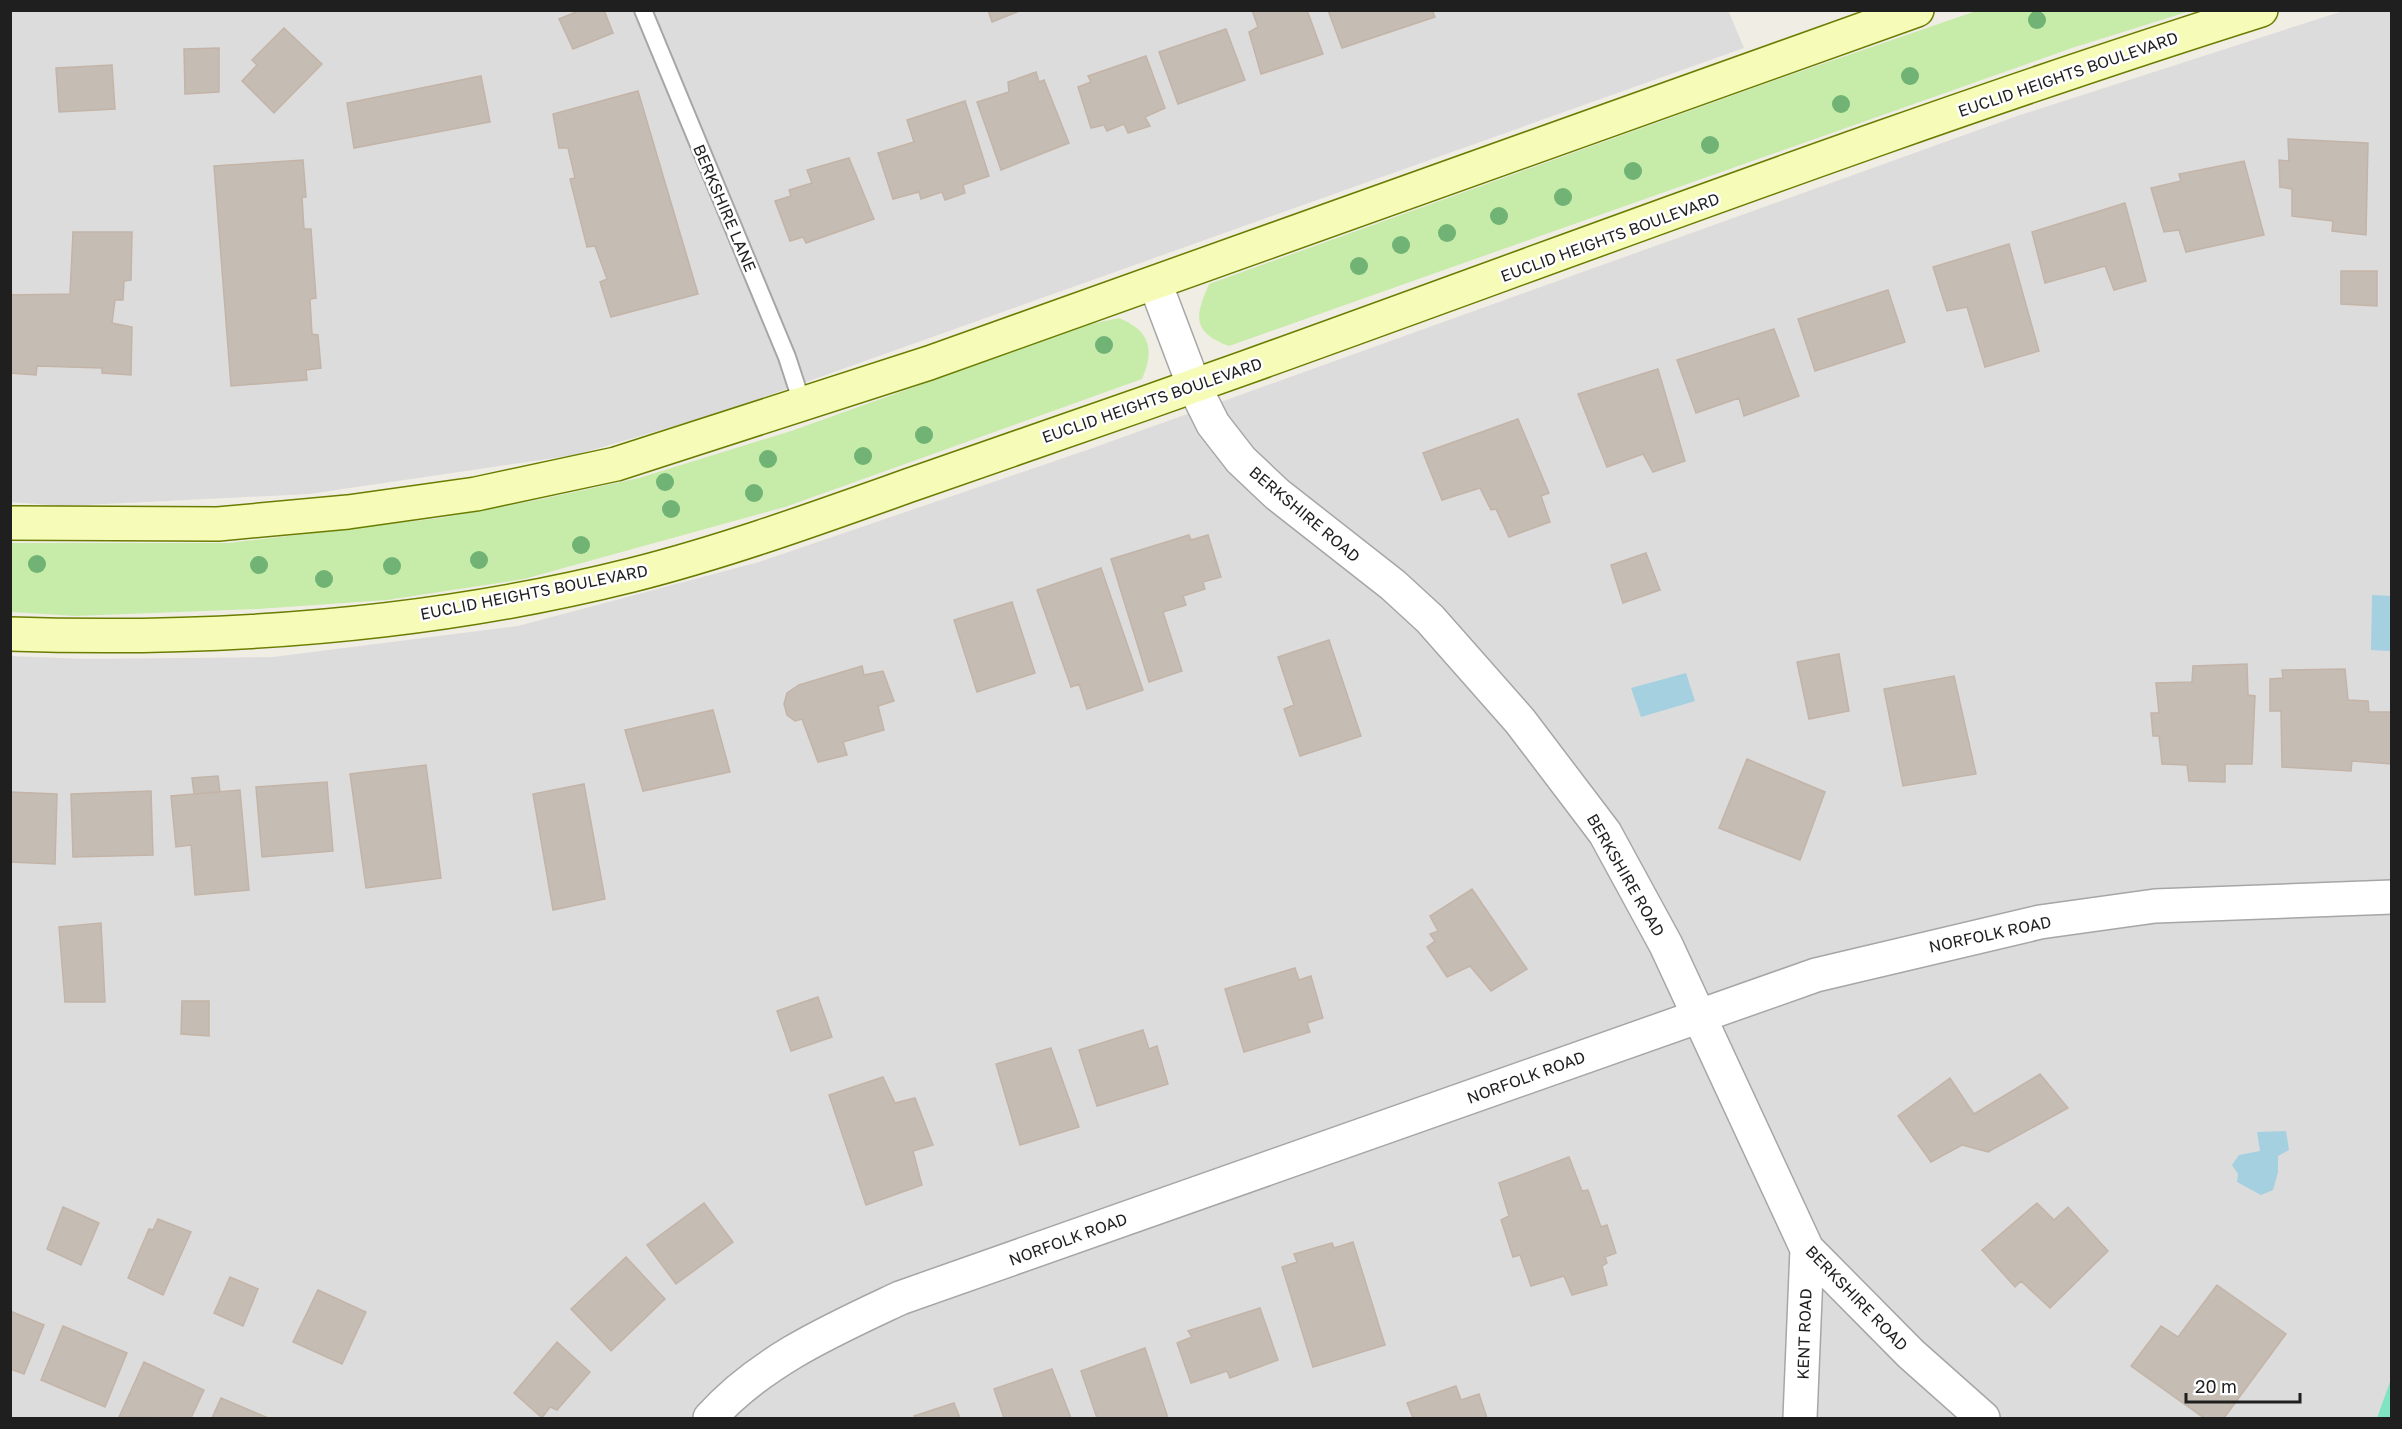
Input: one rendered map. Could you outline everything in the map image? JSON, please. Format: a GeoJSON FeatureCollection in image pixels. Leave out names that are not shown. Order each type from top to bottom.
{"type":"FeatureCollection","features":[{"type":"Feature","properties":{"kind":"main road"},"geometry":{"type":"LineString","coordinates":[[10,523],[218,524],[348,512],[476,494],[616,464],[802,406],[1155,284],[1917,10]]}},
{"type":"Feature","properties":{"kind":"main road","name":"EUCLID HEIGHTS BOULEVARD"},"geometry":{"type":"LineString","coordinates":[[10,634],[154,636],[298,629],[454,611],[632,575],[802,523],[1194,386],[1993,99],[2261,10]]}},
{"type":"Feature","properties":{"kind":"street","name":"BERKSHIRE ROAD"},"geometry":{"type":"LineString","coordinates":[[1155,284],[1194,386],[1213,424],[1241,460],[1277,494],[1393,585],[1430,619],[1520,721],[1605,833],[1636,886],[1700,1015],[1807,1249],[1911,1354],[1983,1419]]}},
{"type":"Feature","properties":{"kind":"street","name":"NORFOLK ROAD"},"geometry":{"type":"LineString","coordinates":[[710,1419],[772,1363],[833,1330],[900,1298],[1816,975],[2040,922],[2155,906],[2391,897]]}},
{"type":"Feature","properties":{"kind":"street","name":"KENT ROAD"},"geometry":{"type":"LineString","coordinates":[[1800,1419],[1807,1249]]}},
{"type":"Feature","properties":{"kind":"lane","name":"BERKSHIRE LANE"},"geometry":{"type":"LineString","coordinates":[[643,10],[787,357],[802,406]]}},
{"type":"Feature","properties":{"kind":"shaded area"},"geometry":{"type":"Polygon","coordinates":[[[1728,10],[1744,48],[719,413],[575,455],[309,494],[64,506],[11,502],[10,11],[1728,10]]]}},
{"type":"Feature","properties":{"kind":"shaded area"},"geometry":{"type":"Polygon","coordinates":[[[2343,11],[2391,11],[2391,1418],[11,1418],[10,656],[85,659],[273,657],[518,626],[759,562],[1087,450],[2020,115],[2343,11]]]}},
{"type":"Feature","properties":{"kind":"green space"},"geometry":{"type":"Polygon","coordinates":[[[1979,10],[2190,11],[2072,48],[1229,346],[1209,335],[1200,322],[1201,306],[1209,284],[1770,82],[1979,10]]]}},
{"type":"Feature","properties":{"kind":"green space"},"geometry":{"type":"Polygon","coordinates":[[[1119,318],[1138,329],[1147,342],[1148,359],[1142,379],[785,507],[524,579],[387,600],[258,609],[76,616],[11,612],[11,543],[228,543],[440,518],[542,499],[639,478],[791,431],[1091,324],[1119,318]]]}},
{"type":"Feature","properties":{"kind":"green space"},"geometry":{"type":"Polygon","coordinates":[[[2391,1379],[2391,1418],[2377,1418],[2391,1379]]]}},
{"type":"Feature","properties":{"kind":"water"},"geometry":{"type":"Polygon","coordinates":[[[2372,595],[2391,596],[2391,651],[2371,650],[2372,595]]]}},
{"type":"Feature","properties":{"kind":"water"},"geometry":{"type":"Polygon","coordinates":[[[1686,673],[1695,701],[1641,717],[1631,688],[1686,673]]]}},
{"type":"Feature","properties":{"kind":"water"},"geometry":{"type":"Polygon","coordinates":[[[2286,1131],[2289,1150],[2278,1156],[2278,1172],[2273,1190],[2261,1195],[2237,1182],[2238,1174],[2232,1165],[2239,1155],[2260,1151],[2257,1132],[2286,1131]]]}},
{"type":"Feature","properties":{"kind":"building"},"geometry":{"type":"Polygon","coordinates":[[[581,10],[604,10],[613,33],[573,49],[559,19],[581,10]]]}},
{"type":"Feature","properties":{"kind":"building"},"geometry":{"type":"Polygon","coordinates":[[[988,10],[1022,10],[992,22],[988,10]]]}},
{"type":"Feature","properties":{"kind":"building"},"geometry":{"type":"Polygon","coordinates":[[[1252,10],[1307,10],[1323,54],[1261,74],[1249,32],[1258,27],[1252,10]]]}},
{"type":"Feature","properties":{"kind":"building"},"geometry":{"type":"Polygon","coordinates":[[[1328,10],[1432,10],[1435,17],[1342,48],[1328,10]]]}},
{"type":"Feature","properties":{"kind":"building"},"geometry":{"type":"Polygon","coordinates":[[[284,28],[322,64],[274,113],[242,81],[257,65],[252,60],[284,28]]]}},
{"type":"Feature","properties":{"kind":"building"},"geometry":{"type":"Polygon","coordinates":[[[1226,29],[1245,80],[1178,104],[1159,52],[1226,29]]]}},
{"type":"Feature","properties":{"kind":"building"},"geometry":{"type":"Polygon","coordinates":[[[219,48],[219,92],[185,94],[184,49],[219,48]]]}},
{"type":"Feature","properties":{"kind":"building"},"geometry":{"type":"Polygon","coordinates":[[[1146,56],[1165,108],[1145,117],[1150,126],[1128,133],[1124,124],[1107,131],[1104,125],[1091,128],[1078,87],[1091,82],[1088,76],[1146,56]]]}},
{"type":"Feature","properties":{"kind":"building"},"geometry":{"type":"Polygon","coordinates":[[[112,65],[115,109],[59,112],[56,68],[112,65]]]}},
{"type":"Feature","properties":{"kind":"building"},"geometry":{"type":"Polygon","coordinates":[[[1036,72],[1039,82],[1044,80],[1069,143],[1001,170],[977,102],[1009,92],[1008,82],[1036,72]]]}},
{"type":"Feature","properties":{"kind":"building"},"geometry":{"type":"Polygon","coordinates":[[[481,76],[490,122],[354,148],[347,103],[481,76]]]}},
{"type":"Feature","properties":{"kind":"building"},"geometry":{"type":"Polygon","coordinates":[[[638,91],[698,294],[611,317],[600,282],[607,279],[595,246],[587,247],[570,179],[575,178],[568,148],[559,148],[553,114],[638,91]]]}},
{"type":"Feature","properties":{"kind":"building"},"geometry":{"type":"Polygon","coordinates":[[[965,101],[989,176],[963,185],[965,193],[945,200],[942,192],[921,199],[919,192],[893,199],[878,153],[914,142],[907,120],[965,101]]]}},
{"type":"Feature","properties":{"kind":"building"},"geometry":{"type":"Polygon","coordinates":[[[2288,139],[2368,143],[2366,235],[2332,231],[2333,221],[2292,216],[2292,189],[2280,187],[2279,160],[2289,161],[2288,139]]]}},
{"type":"Feature","properties":{"kind":"building"},"geometry":{"type":"Polygon","coordinates":[[[849,158],[874,219],[806,243],[803,237],[790,241],[775,201],[791,196],[789,190],[812,183],[807,170],[849,158]]]}},
{"type":"Feature","properties":{"kind":"building"},"geometry":{"type":"Polygon","coordinates":[[[303,160],[306,197],[302,197],[304,229],[311,229],[316,298],[310,299],[312,334],[318,335],[321,368],[306,370],[307,380],[231,386],[214,166],[303,160]]]}},
{"type":"Feature","properties":{"kind":"building"},"geometry":{"type":"Polygon","coordinates":[[[2244,161],[2264,235],[2186,252],[2179,230],[2164,232],[2151,188],[2181,181],[2179,174],[2244,161]]]}},
{"type":"Feature","properties":{"kind":"building"},"geometry":{"type":"Polygon","coordinates":[[[2125,203],[2146,281],[2114,290],[2105,266],[2045,283],[2032,232],[2125,203]]]}},
{"type":"Feature","properties":{"kind":"building"},"geometry":{"type":"Polygon","coordinates":[[[73,232],[132,232],[131,280],[124,281],[123,300],[115,300],[112,323],[132,327],[131,375],[102,373],[102,368],[37,366],[36,375],[10,373],[10,295],[70,294],[73,232]]]}},
{"type":"Feature","properties":{"kind":"building"},"geometry":{"type":"Polygon","coordinates":[[[2009,244],[2039,351],[1985,367],[1967,307],[1947,311],[1933,267],[2009,244]]]}},
{"type":"Feature","properties":{"kind":"building"},"geometry":{"type":"Polygon","coordinates":[[[2341,271],[2377,271],[2377,306],[2341,304],[2341,271]]]}},
{"type":"Feature","properties":{"kind":"building"},"geometry":{"type":"Polygon","coordinates":[[[1888,290],[1905,342],[1815,371],[1798,319],[1888,290]]]}},
{"type":"Feature","properties":{"kind":"building"},"geometry":{"type":"Polygon","coordinates":[[[1774,329],[1799,396],[1744,416],[1739,398],[1696,413],[1677,360],[1774,329]]]}},
{"type":"Feature","properties":{"kind":"building"},"geometry":{"type":"Polygon","coordinates":[[[1658,369],[1685,461],[1653,472],[1643,454],[1607,467],[1578,394],[1658,369]]]}},
{"type":"Feature","properties":{"kind":"building"},"geometry":{"type":"Polygon","coordinates":[[[1518,419],[1549,493],[1541,496],[1550,522],[1509,537],[1496,509],[1491,510],[1480,488],[1442,500],[1423,453],[1518,419]]]}},
{"type":"Feature","properties":{"kind":"building"},"geometry":{"type":"Polygon","coordinates":[[[1189,535],[1191,540],[1208,535],[1221,577],[1203,582],[1205,589],[1183,596],[1186,605],[1163,612],[1182,671],[1149,682],[1111,559],[1189,535]]]}},
{"type":"Feature","properties":{"kind":"building"},"geometry":{"type":"Polygon","coordinates":[[[1646,553],[1660,590],[1623,603],[1611,565],[1646,553]]]}},
{"type":"Feature","properties":{"kind":"building"},"geometry":{"type":"Polygon","coordinates":[[[1101,568],[1143,690],[1087,709],[1079,684],[1071,687],[1037,590],[1101,568]]]}},
{"type":"Feature","properties":{"kind":"building"},"geometry":{"type":"Polygon","coordinates":[[[1012,602],[1035,673],[977,692],[954,620],[1012,602]]]}},
{"type":"Feature","properties":{"kind":"building"},"geometry":{"type":"Polygon","coordinates":[[[1329,640],[1361,736],[1300,756],[1284,709],[1294,705],[1278,657],[1329,640]]]}},
{"type":"Feature","properties":{"kind":"building"},"geometry":{"type":"Polygon","coordinates":[[[1839,654],[1849,711],[1809,719],[1797,662],[1839,654]]]}},
{"type":"Feature","properties":{"kind":"building"},"geometry":{"type":"Polygon","coordinates":[[[2247,664],[2248,695],[2255,696],[2252,764],[2225,764],[2225,782],[2189,781],[2187,765],[2162,764],[2159,736],[2153,736],[2151,713],[2159,713],[2156,683],[2192,682],[2193,666],[2247,664]]]}},
{"type":"Feature","properties":{"kind":"building"},"geometry":{"type":"Polygon","coordinates":[[[862,666],[864,675],[883,671],[894,701],[878,706],[884,730],[843,742],[847,755],[818,762],[802,719],[795,721],[787,715],[784,704],[787,693],[799,685],[862,666]]]}},
{"type":"Feature","properties":{"kind":"building"},"geometry":{"type":"Polygon","coordinates":[[[2345,669],[2348,700],[2368,701],[2369,712],[2392,712],[2392,764],[2352,761],[2351,771],[2282,767],[2281,711],[2270,711],[2270,679],[2283,678],[2282,670],[2345,669]]]}},
{"type":"Feature","properties":{"kind":"building"},"geometry":{"type":"Polygon","coordinates":[[[1954,676],[1976,774],[1903,786],[1884,689],[1954,676]]]}},
{"type":"Feature","properties":{"kind":"building"},"geometry":{"type":"Polygon","coordinates":[[[713,710],[730,772],[643,791],[625,730],[713,710]]]}},
{"type":"Feature","properties":{"kind":"building"},"geometry":{"type":"Polygon","coordinates":[[[1747,759],[1825,792],[1800,860],[1719,828],[1747,759]]]}},
{"type":"Feature","properties":{"kind":"building"},"geometry":{"type":"Polygon","coordinates":[[[426,765],[441,878],[366,888],[350,774],[426,765]]]}},
{"type":"Feature","properties":{"kind":"building"},"geometry":{"type":"Polygon","coordinates":[[[218,776],[220,792],[194,794],[192,778],[218,776]]]}},
{"type":"Feature","properties":{"kind":"building"},"geometry":{"type":"Polygon","coordinates":[[[327,782],[333,851],[262,857],[256,787],[327,782]]]}},
{"type":"Feature","properties":{"kind":"building"},"geometry":{"type":"Polygon","coordinates":[[[584,784],[605,899],[553,910],[533,794],[584,784]]]}},
{"type":"Feature","properties":{"kind":"building"},"geometry":{"type":"Polygon","coordinates":[[[240,790],[249,890],[195,895],[191,845],[176,847],[171,796],[240,790]]]}},
{"type":"Feature","properties":{"kind":"building"},"geometry":{"type":"Polygon","coordinates":[[[151,791],[153,855],[73,857],[71,794],[151,791]]]}},
{"type":"Feature","properties":{"kind":"building"},"geometry":{"type":"Polygon","coordinates":[[[10,792],[57,794],[55,864],[10,862],[10,792]]]}},
{"type":"Feature","properties":{"kind":"building"},"geometry":{"type":"Polygon","coordinates":[[[1472,889],[1527,969],[1491,991],[1470,966],[1447,977],[1427,947],[1435,941],[1430,934],[1438,931],[1430,916],[1472,889]]]}},
{"type":"Feature","properties":{"kind":"building"},"geometry":{"type":"Polygon","coordinates":[[[101,923],[105,1002],[65,1002],[59,927],[101,923]]]}},
{"type":"Feature","properties":{"kind":"building"},"geometry":{"type":"Polygon","coordinates":[[[1295,968],[1299,980],[1311,976],[1323,1018],[1307,1023],[1310,1032],[1244,1052],[1225,989],[1295,968]]]}},
{"type":"Feature","properties":{"kind":"building"},"geometry":{"type":"Polygon","coordinates":[[[818,997],[832,1037],[791,1051],[777,1011],[818,997]]]}},
{"type":"Feature","properties":{"kind":"building"},"geometry":{"type":"Polygon","coordinates":[[[182,1001],[209,1001],[209,1036],[181,1034],[182,1001]]]}},
{"type":"Feature","properties":{"kind":"building"},"geometry":{"type":"Polygon","coordinates":[[[1143,1030],[1149,1049],[1157,1046],[1168,1084],[1097,1106],[1079,1050],[1143,1030]]]}},
{"type":"Feature","properties":{"kind":"building"},"geometry":{"type":"Polygon","coordinates":[[[1051,1048],[1079,1127],[1020,1145],[996,1064],[1051,1048]]]}},
{"type":"Feature","properties":{"kind":"building"},"geometry":{"type":"Polygon","coordinates":[[[2040,1074],[2068,1108],[1988,1152],[1962,1145],[1931,1162],[1898,1116],[1950,1078],[1974,1114],[2040,1074]]]}},
{"type":"Feature","properties":{"kind":"building"},"geometry":{"type":"Polygon","coordinates":[[[883,1077],[895,1103],[915,1098],[933,1145],[913,1151],[922,1185],[866,1205],[829,1095],[883,1077]]]}},
{"type":"Feature","properties":{"kind":"building"},"geometry":{"type":"Polygon","coordinates":[[[1569,1157],[1582,1191],[1588,1190],[1601,1227],[1607,1225],[1616,1253],[1605,1257],[1607,1263],[1602,1266],[1607,1285],[1572,1295],[1564,1276],[1531,1286],[1520,1255],[1513,1257],[1501,1220],[1509,1216],[1499,1183],[1569,1157]]]}},
{"type":"Feature","properties":{"kind":"building"},"geometry":{"type":"Polygon","coordinates":[[[704,1203],[733,1242],[676,1284],[647,1245],[704,1203]]]}},
{"type":"Feature","properties":{"kind":"building"},"geometry":{"type":"Polygon","coordinates":[[[2037,1203],[2054,1220],[2068,1207],[2108,1251],[2050,1308],[2021,1281],[2015,1287],[1982,1250],[2037,1203]]]}},
{"type":"Feature","properties":{"kind":"building"},"geometry":{"type":"Polygon","coordinates":[[[63,1207],[99,1223],[81,1265],[47,1249],[63,1207]]]}},
{"type":"Feature","properties":{"kind":"building"},"geometry":{"type":"Polygon","coordinates":[[[158,1219],[191,1232],[163,1295],[128,1278],[149,1229],[153,1230],[158,1219]]]}},
{"type":"Feature","properties":{"kind":"building"},"geometry":{"type":"Polygon","coordinates":[[[1353,1242],[1385,1345],[1313,1367],[1282,1267],[1297,1262],[1294,1254],[1332,1243],[1334,1248],[1353,1242]]]}},
{"type":"Feature","properties":{"kind":"building"},"geometry":{"type":"Polygon","coordinates":[[[626,1257],[665,1299],[611,1351],[571,1309],[626,1257]]]}},
{"type":"Feature","properties":{"kind":"building"},"geometry":{"type":"Polygon","coordinates":[[[230,1277],[258,1289],[243,1326],[214,1313],[230,1277]]]}},
{"type":"Feature","properties":{"kind":"building"},"geometry":{"type":"Polygon","coordinates":[[[2217,1285],[2286,1334],[2224,1418],[2204,1418],[2131,1366],[2161,1326],[2178,1337],[2217,1285]]]}},
{"type":"Feature","properties":{"kind":"building"},"geometry":{"type":"Polygon","coordinates":[[[318,1290],[366,1312],[342,1364],[293,1342],[318,1290]]]}},
{"type":"Feature","properties":{"kind":"building"},"geometry":{"type":"Polygon","coordinates":[[[1260,1308],[1278,1360],[1230,1378],[1227,1371],[1191,1383],[1177,1343],[1192,1337],[1188,1331],[1260,1308]]]}},
{"type":"Feature","properties":{"kind":"building"},"geometry":{"type":"Polygon","coordinates":[[[10,1311],[44,1325],[24,1374],[10,1369],[10,1311]]]}},
{"type":"Feature","properties":{"kind":"building"},"geometry":{"type":"Polygon","coordinates":[[[63,1326],[127,1353],[105,1407],[41,1380],[63,1326]]]}},
{"type":"Feature","properties":{"kind":"building"},"geometry":{"type":"Polygon","coordinates":[[[557,1342],[590,1372],[557,1410],[550,1407],[542,1418],[514,1393],[557,1342]]]}},
{"type":"Feature","properties":{"kind":"building"},"geometry":{"type":"Polygon","coordinates":[[[1145,1348],[1168,1418],[1097,1418],[1081,1371],[1145,1348]]]}},
{"type":"Feature","properties":{"kind":"building"},"geometry":{"type":"Polygon","coordinates":[[[144,1362],[204,1390],[191,1418],[119,1417],[144,1362]]]}},
{"type":"Feature","properties":{"kind":"building"},"geometry":{"type":"Polygon","coordinates":[[[1052,1369],[1071,1418],[1004,1418],[994,1389],[1052,1369]]]}},
{"type":"Feature","properties":{"kind":"building"},"geometry":{"type":"Polygon","coordinates":[[[1456,1386],[1461,1400],[1479,1394],[1487,1418],[1413,1418],[1407,1403],[1456,1386]]]}},
{"type":"Feature","properties":{"kind":"building"},"geometry":{"type":"Polygon","coordinates":[[[221,1398],[268,1418],[212,1418],[221,1398]]]}},
{"type":"Feature","properties":{"kind":"building"},"geometry":{"type":"Polygon","coordinates":[[[954,1403],[960,1418],[915,1418],[914,1416],[954,1403]]]}}]}
